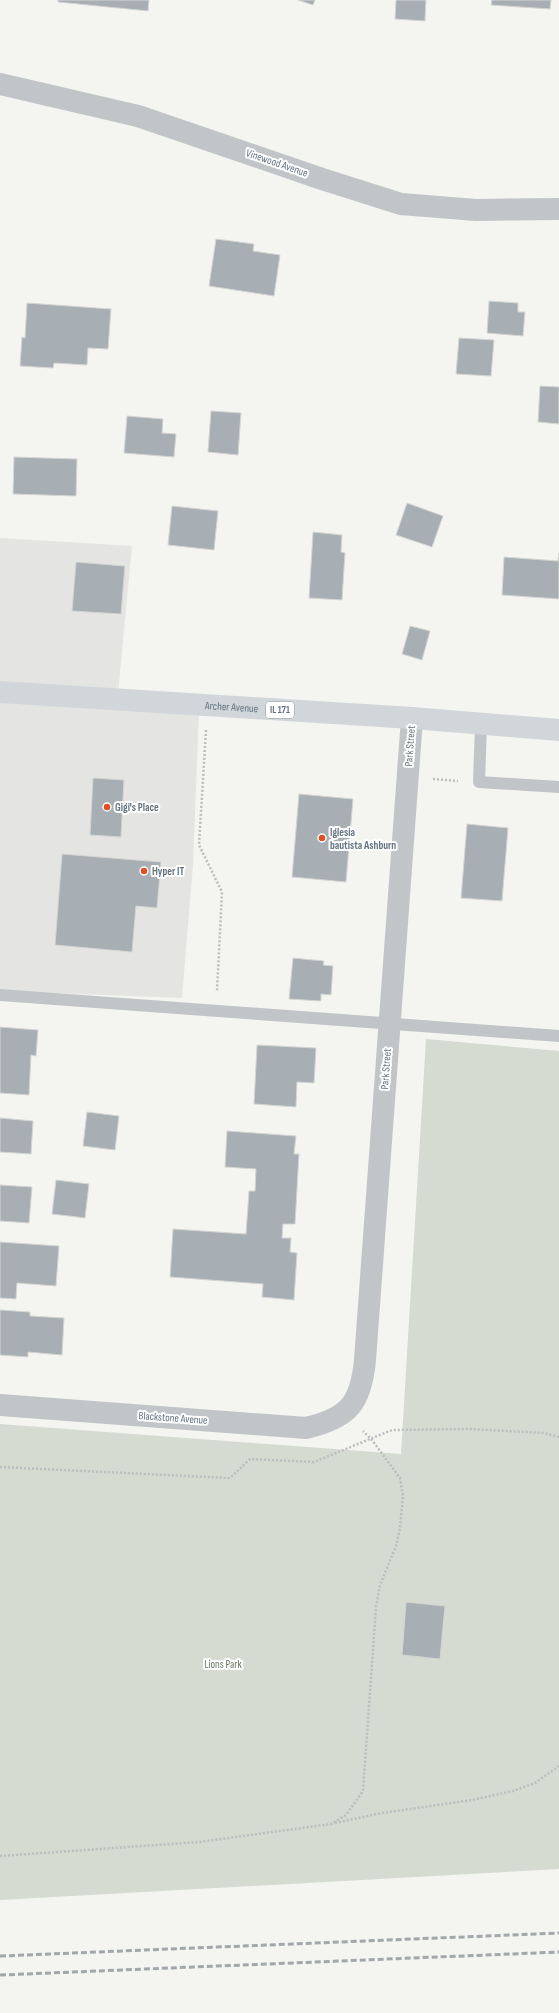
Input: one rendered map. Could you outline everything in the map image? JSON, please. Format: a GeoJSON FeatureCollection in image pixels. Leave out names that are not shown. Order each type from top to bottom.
{"type":"FeatureCollection","features":[{"type":"Feature","properties":{"kind":"main road","name":"Archer Avenue"},"geometry":{"type":"LineString","coordinates":[[0,692],[412,718],[559,730]]}},
{"type":"Feature","properties":{"kind":"street","name":"Vinewood Avenue"},"geometry":{"type":"LineString","coordinates":[[0,84],[138,116],[322,179],[401,204],[476,210],[559,209]]}},
{"type":"Feature","properties":{"kind":"street","name":"Park Street"},"geometry":{"type":"LineString","coordinates":[[343,1413],[357,1399],[363,1382],[412,718]]}},
{"type":"Feature","properties":{"kind":"street","name":"Blackstone Avenue"},"geometry":{"type":"LineString","coordinates":[[0,1405],[306,1428],[326,1423],[343,1413]]}},
{"type":"Feature","properties":{"kind":"lane"},"geometry":{"type":"LineString","coordinates":[[481,724],[479,782],[559,787]]}},
{"type":"Feature","properties":{"kind":"lane"},"geometry":{"type":"LineString","coordinates":[[0,995],[559,1036]]}},
{"type":"Feature","properties":{"kind":"path"},"geometry":{"type":"LineString","coordinates":[[208,706],[199,845],[222,892],[216,1011]]}},
{"type":"Feature","properties":{"kind":"path"},"geometry":{"type":"LineString","coordinates":[[429,779],[479,782]]}},
{"type":"Feature","properties":{"kind":"path"},"geometry":{"type":"LineString","coordinates":[[331,1824],[346,1815],[363,1791],[376,1606],[380,1585],[396,1546],[400,1528],[403,1496],[400,1478],[372,1440],[343,1413]]}},
{"type":"Feature","properties":{"kind":"path"},"geometry":{"type":"LineString","coordinates":[[0,1467],[230,1478],[250,1459],[314,1462],[372,1440],[392,1430],[522,1432],[544,1433],[559,1437]]}},
{"type":"Feature","properties":{"kind":"path"},"geometry":{"type":"LineString","coordinates":[[0,1856],[198,1842],[331,1824],[382,1813],[472,1800],[513,1792],[535,1784],[559,1766]]}},
{"type":"Feature","properties":{"kind":"shaded area"},"geometry":{"type":"Polygon","coordinates":[[[0,538],[132,546],[118,694],[0,686],[0,538]]]}},
{"type":"Feature","properties":{"kind":"shaded area"},"geometry":{"type":"Polygon","coordinates":[[[0,699],[199,711],[193,865],[182,998],[0,991],[0,699]]]}},
{"type":"Feature","properties":{"kind":"green space","name":"Lions Park"},"geometry":{"type":"Polygon","coordinates":[[[426,1039],[559,1051],[559,1869],[0,1900],[0,1424],[401,1454],[426,1039]]]}},
{"type":"Feature","properties":{"kind":"building"},"geometry":{"type":"Polygon","coordinates":[[[58,0],[149,0],[148,11],[58,2],[58,0]]]}},
{"type":"Feature","properties":{"kind":"building"},"geometry":{"type":"Polygon","coordinates":[[[298,0],[315,0],[313,5],[298,0]]]}},
{"type":"Feature","properties":{"kind":"building"},"geometry":{"type":"Polygon","coordinates":[[[396,0],[426,0],[425,21],[395,19],[396,0]]]}},
{"type":"Feature","properties":{"kind":"building"},"geometry":{"type":"Polygon","coordinates":[[[492,0],[551,0],[550,9],[491,5],[492,0]]]}},
{"type":"Feature","properties":{"kind":"building"},"geometry":{"type":"Polygon","coordinates":[[[216,239],[254,244],[253,251],[280,255],[274,296],[209,286],[216,239]]]}},
{"type":"Feature","properties":{"kind":"building"},"geometry":{"type":"Polygon","coordinates":[[[489,301],[518,303],[518,312],[525,312],[523,336],[487,333],[489,301]]]}},
{"type":"Feature","properties":{"kind":"building"},"geometry":{"type":"Polygon","coordinates":[[[27,303],[111,309],[108,349],[88,348],[87,365],[54,363],[53,368],[20,366],[22,337],[25,338],[27,303]]]}},
{"type":"Feature","properties":{"kind":"building"},"geometry":{"type":"Polygon","coordinates":[[[459,338],[494,340],[491,376],[456,374],[459,338]]]}},
{"type":"Feature","properties":{"kind":"building"},"geometry":{"type":"Polygon","coordinates":[[[540,386],[559,387],[559,424],[538,422],[540,386]]]}},
{"type":"Feature","properties":{"kind":"building"},"geometry":{"type":"Polygon","coordinates":[[[211,411],[241,413],[238,455],[208,452],[211,411]]]}},
{"type":"Feature","properties":{"kind":"building"},"geometry":{"type":"Polygon","coordinates":[[[127,416],[163,419],[162,433],[176,434],[174,457],[124,453],[127,416]]]}},
{"type":"Feature","properties":{"kind":"building"},"geometry":{"type":"Polygon","coordinates":[[[14,457],[77,459],[76,496],[13,494],[14,457]]]}},
{"type":"Feature","properties":{"kind":"building"},"geometry":{"type":"Polygon","coordinates":[[[407,503],[443,516],[432,547],[396,535],[407,503]]]}},
{"type":"Feature","properties":{"kind":"building"},"geometry":{"type":"Polygon","coordinates":[[[172,506],[218,511],[214,550],[168,545],[172,506]]]}},
{"type":"Feature","properties":{"kind":"building"},"geometry":{"type":"Polygon","coordinates":[[[313,532],[342,535],[341,552],[345,553],[342,600],[309,598],[313,532]]]}},
{"type":"Feature","properties":{"kind":"building"},"geometry":{"type":"Polygon","coordinates":[[[559,553],[559,599],[502,595],[504,557],[558,561],[559,553]]]}},
{"type":"Feature","properties":{"kind":"building"},"geometry":{"type":"Polygon","coordinates":[[[76,562],[125,566],[121,614],[72,611],[76,562]]]}},
{"type":"Feature","properties":{"kind":"building"},"geometry":{"type":"Polygon","coordinates":[[[410,626],[430,631],[422,660],[402,654],[410,626]]]}},
{"type":"Feature","properties":{"kind":"building","name":"Gigi's Place"},"geometry":{"type":"Polygon","coordinates":[[[93,778],[124,780],[121,837],[90,835],[93,778]]]}},
{"type":"Feature","properties":{"kind":"building","name":"Iglesia bautista Ashburn"},"geometry":{"type":"Polygon","coordinates":[[[299,794],[353,799],[346,882],[292,877],[299,794]]]}},
{"type":"Feature","properties":{"kind":"building"},"geometry":{"type":"Polygon","coordinates":[[[467,824],[508,828],[502,901],[461,898],[467,824]]]}},
{"type":"Feature","properties":{"kind":"building"},"geometry":{"type":"Polygon","coordinates":[[[62,854],[161,862],[157,908],[136,906],[132,952],[55,945],[62,854]]]}},
{"type":"Feature","properties":{"kind":"building"},"geometry":{"type":"Polygon","coordinates":[[[293,958],[324,961],[323,965],[333,966],[331,995],[321,994],[321,1001],[289,999],[293,958]]]}},
{"type":"Feature","properties":{"kind":"building"},"geometry":{"type":"Polygon","coordinates":[[[0,1027],[38,1030],[36,1056],[31,1055],[29,1095],[0,1093],[0,1027]]]}},
{"type":"Feature","properties":{"kind":"building"},"geometry":{"type":"Polygon","coordinates":[[[257,1045],[316,1048],[314,1083],[297,1082],[296,1107],[254,1104],[257,1045]]]}},
{"type":"Feature","properties":{"kind":"building"},"geometry":{"type":"Polygon","coordinates":[[[87,1112],[119,1116],[115,1150],[83,1146],[87,1112]]]}},
{"type":"Feature","properties":{"kind":"building"},"geometry":{"type":"Polygon","coordinates":[[[0,1118],[33,1121],[31,1154],[0,1152],[0,1118]]]}},
{"type":"Feature","properties":{"kind":"building"},"geometry":{"type":"Polygon","coordinates":[[[227,1131],[296,1136],[294,1154],[299,1154],[295,1224],[283,1224],[282,1238],[291,1238],[290,1252],[297,1253],[294,1300],[262,1297],[263,1284],[170,1277],[173,1229],[246,1234],[249,1191],[255,1191],[256,1169],[225,1167],[227,1131]]]}},
{"type":"Feature","properties":{"kind":"building"},"geometry":{"type":"Polygon","coordinates":[[[56,1180],[89,1184],[85,1218],[52,1214],[56,1180]]]}},
{"type":"Feature","properties":{"kind":"building"},"geometry":{"type":"Polygon","coordinates":[[[0,1185],[32,1187],[29,1223],[0,1221],[0,1185]]]}},
{"type":"Feature","properties":{"kind":"building"},"geometry":{"type":"Polygon","coordinates":[[[0,1242],[59,1246],[56,1286],[17,1283],[16,1299],[0,1298],[0,1242]]]}},
{"type":"Feature","properties":{"kind":"building"},"geometry":{"type":"Polygon","coordinates":[[[0,1310],[30,1312],[30,1316],[64,1318],[62,1355],[28,1352],[28,1357],[0,1355],[0,1310]]]}},
{"type":"Feature","properties":{"kind":"building"},"geometry":{"type":"Polygon","coordinates":[[[406,1602],[445,1606],[440,1659],[402,1655],[406,1602]]]}},
{"type":"Feature","properties":{"kind":"railway"},"geometry":{"type":"LineString","coordinates":[[0,1956],[559,1933]]}},
{"type":"Feature","properties":{"kind":"railway"},"geometry":{"type":"LineString","coordinates":[[0,1975],[559,1952]]}},
{"type":"Feature","properties":{"kind":"place","name":"Gigi's Place"},"geometry":{"type":"Point","coordinates":[107,807]}},
{"type":"Feature","properties":{"kind":"place","name":"Iglesia bautista Ashburn"},"geometry":{"type":"Point","coordinates":[322,838]}},
{"type":"Feature","properties":{"kind":"place","name":"Hyper IT"},"geometry":{"type":"Point","coordinates":[144,871]}}]}
